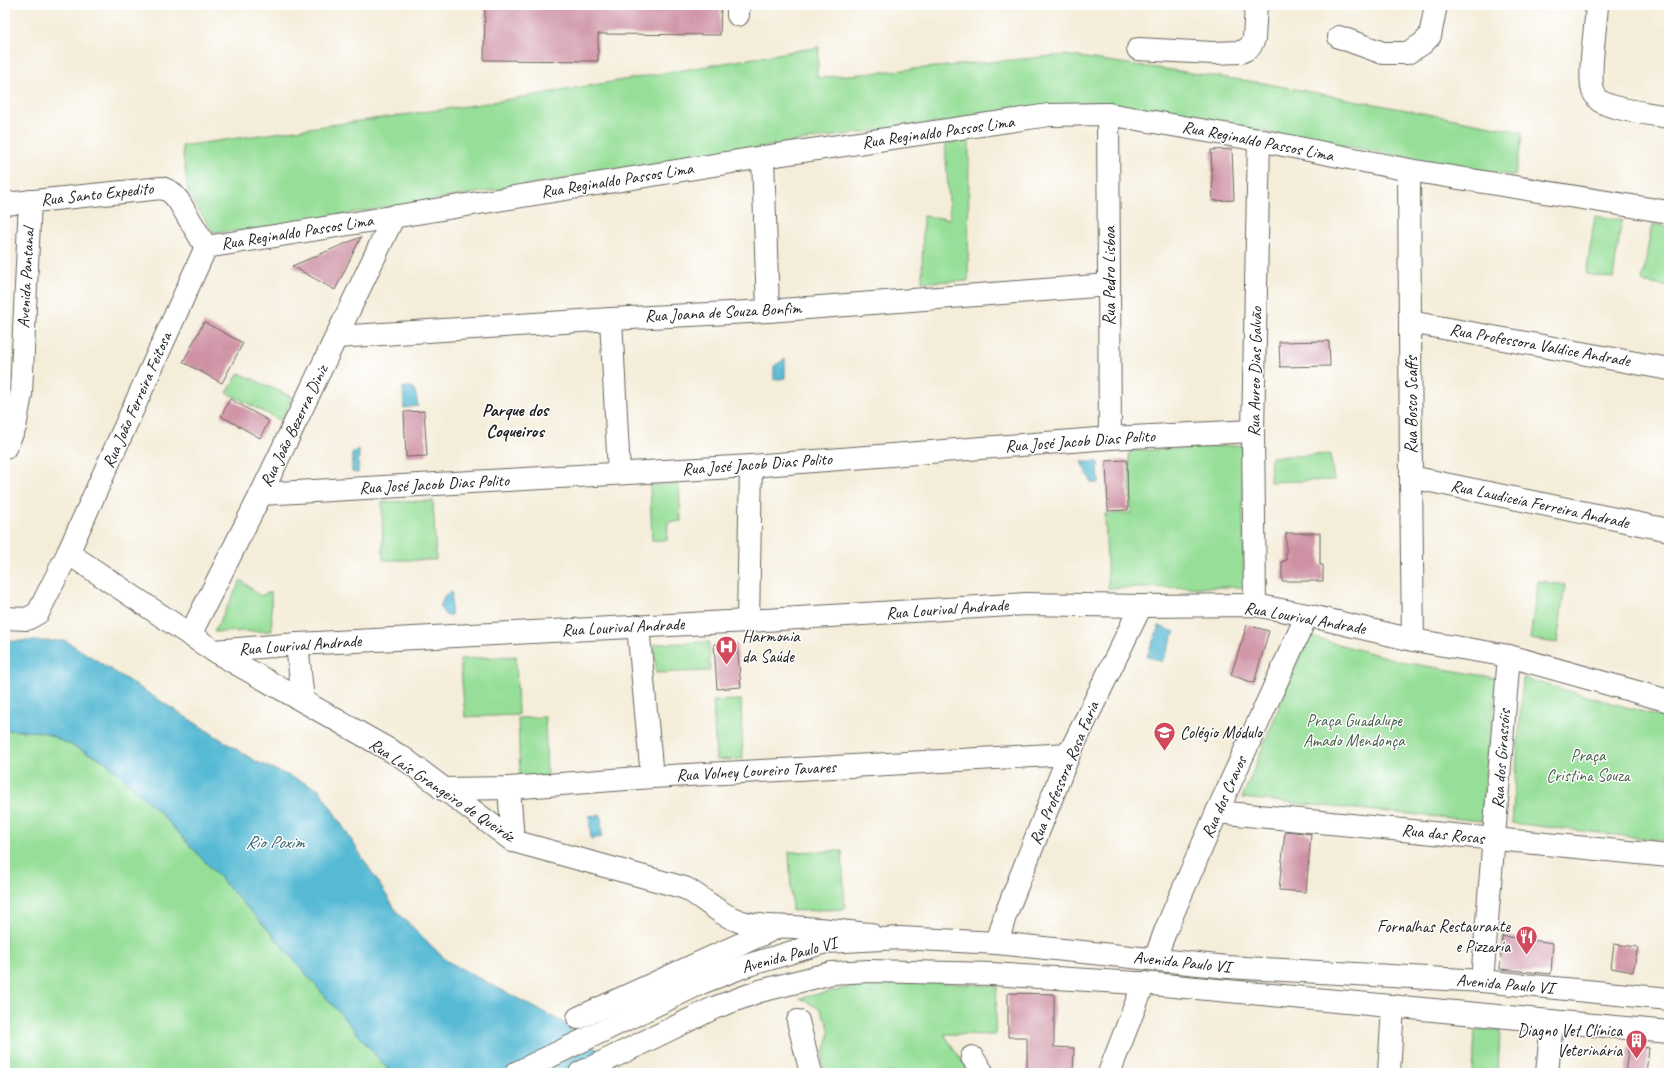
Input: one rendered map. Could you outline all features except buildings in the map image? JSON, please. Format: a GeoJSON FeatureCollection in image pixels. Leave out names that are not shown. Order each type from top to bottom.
{"type":"FeatureCollection","features":[{"type":"Feature","properties":{"kind":"street"},"geometry":{"type":"LineString","coordinates":[[1138,49],[1213,53],[1240,52],[1245,50],[1254,39],[1256,5]]}},
{"type":"Feature","properties":{"kind":"street"},"geometry":{"type":"LineString","coordinates":[[1339,37],[1383,53],[1407,53],[1422,44],[1430,36],[1436,5]]}},
{"type":"Feature","properties":{"kind":"street"},"geometry":{"type":"LineString","coordinates":[[1597,5],[1592,72],[1593,90],[1596,96],[1600,101],[1612,106],[1669,117]]}},
{"type":"Feature","properties":{"kind":"street","name":"Rua Reginaldo Passos Lima"},"geometry":{"type":"LineString","coordinates":[[206,247],[763,157],[1049,115],[1108,114],[1259,140],[1409,170],[1669,212]]}},
{"type":"Feature","properties":{"kind":"street","name":"Rua Pedro Lisboa"},"geometry":{"type":"LineString","coordinates":[[1108,114],[1110,438]]}},
{"type":"Feature","properties":{"kind":"street","name":"Rua Aureo Dias Galvão"},"geometry":{"type":"LineString","coordinates":[[1255,605],[1253,431],[1259,140]]}},
{"type":"Feature","properties":{"kind":"street"},"geometry":{"type":"LineString","coordinates":[[763,157],[768,310]]}},
{"type":"Feature","properties":{"kind":"street","name":"Rua Bosco Scaffs"},"geometry":{"type":"LineString","coordinates":[[1409,170],[1411,477],[1414,640]]}},
{"type":"Feature","properties":{"kind":"street","name":"Rua Santo Expedito"},"geometry":{"type":"LineString","coordinates":[[5,204],[162,188],[171,192],[178,200],[206,247]]}},
{"type":"Feature","properties":{"kind":"street","name":"Avenida Pantanal"},"geometry":{"type":"LineString","coordinates":[[5,448],[15,427],[21,394],[30,201]]}},
{"type":"Feature","properties":{"kind":"street","name":"Rua João Bezerra Diniz"},"geometry":{"type":"LineString","coordinates":[[190,635],[261,494],[394,216]]}},
{"type":"Feature","properties":{"kind":"street","name":"Rua João Ferreira Feitosa"},"geometry":{"type":"LineString","coordinates":[[5,618],[27,619],[38,613],[68,553],[206,247]]}},
{"type":"Feature","properties":{"kind":"street","name":"Rua Joana de Souza Bonfim"},"geometry":{"type":"LineString","coordinates":[[337,337],[768,310],[1109,285]]}},
{"type":"Feature","properties":{"kind":"street"},"geometry":{"type":"LineString","coordinates":[[611,319],[619,473]]}},
{"type":"Feature","properties":{"kind":"street","name":"Rua Professora Valdice Andrade"},"geometry":{"type":"LineString","coordinates":[[1410,322],[1669,369]]}},
{"type":"Feature","properties":{"kind":"street","name":"Rua José Jacob Dias Polito"},"geometry":{"type":"LineString","coordinates":[[261,494],[751,466],[1110,438],[1253,431]]}},
{"type":"Feature","properties":{"kind":"street"},"geometry":{"type":"LineString","coordinates":[[748,622],[751,466]]}},
{"type":"Feature","properties":{"kind":"street","name":"Rua Laudiceia Ferreira Andrade"},"geometry":{"type":"LineString","coordinates":[[1411,477],[1669,530]]}},
{"type":"Feature","properties":{"kind":"street","name":"Rua Laís Grangeiro de Queiróz"},"geometry":{"type":"LineString","coordinates":[[68,553],[214,651],[402,757],[442,789],[513,841],[685,888],[696,894],[726,916],[750,924],[832,929],[900,938]]}},
{"type":"Feature","properties":{"kind":"street","name":"Rua Lourival Andrade"},"geometry":{"type":"LineString","coordinates":[[214,651],[296,644],[638,626],[748,622],[1026,604],[1141,606],[1255,605],[1307,615],[1414,640],[1509,656],[1669,701]]}},
{"type":"Feature","properties":{"kind":"street","name":"Rua Professora Rosa Faria"},"geometry":{"type":"LineString","coordinates":[[997,943],[1005,916],[1069,754],[1141,606]]}},
{"type":"Feature","properties":{"kind":"street","name":"Rua dos Cravos"},"geometry":{"type":"LineString","coordinates":[[1155,959],[1166,929],[1217,812],[1307,615]]}},
{"type":"Feature","properties":{"kind":"street"},"geometry":{"type":"LineString","coordinates":[[638,626],[652,777]]}},
{"type":"Feature","properties":{"kind":"street"},"geometry":{"type":"LineString","coordinates":[[296,644],[303,701]]}},
{"type":"Feature","properties":{"kind":"street","name":"Rua dos Girassóis"},"geometry":{"type":"LineString","coordinates":[[1482,981],[1509,656]]}},
{"type":"Feature","properties":{"kind":"street","name":"Rua Volney Loureiro Tavares"},"geometry":{"type":"LineString","coordinates":[[442,789],[509,788],[652,777],[1069,754]]}},
{"type":"Feature","properties":{"kind":"street"},"geometry":{"type":"LineString","coordinates":[[509,788],[513,841]]}},
{"type":"Feature","properties":{"kind":"street","name":"Rua das Rosas"},"geometry":{"type":"LineString","coordinates":[[1217,812],[1669,856]]}},
{"type":"Feature","properties":{"kind":"street"},"geometry":{"type":"LineString","coordinates":[[578,1018],[778,926]]}},
{"type":"Feature","properties":{"kind":"street","name":"Avenida Paulo VI"},"geometry":{"type":"LineString","coordinates":[[516,1073],[701,983],[745,966],[826,942],[900,938],[997,943],[1227,967],[1482,981],[1669,999]]}},
{"type":"Feature","properties":{"kind":"street","name":"Avenida Paulo VI"},"geometry":{"type":"LineString","coordinates":[[580,1073],[714,1008],[760,991],[832,973],[869,971],[992,974],[1144,983],[1669,1032]]}},
{"type":"Feature","properties":{"kind":"street"},"geometry":{"type":"LineString","coordinates":[[1109,1073],[1144,983]]}},
{"type":"Feature","properties":{"kind":"street"},"geometry":{"type":"LineString","coordinates":[[1389,1073],[1393,1006]]}},
{"type":"Feature","properties":{"kind":"street"},"geometry":{"type":"LineString","coordinates":[[798,1021],[811,1073]]}},
{"type":"Feature","properties":{"kind":"street"},"geometry":{"type":"LineString","coordinates":[[1547,1073],[1552,1021]]}},
{"type":"Feature","properties":{"kind":"green space"},"geometry":{"type":"Polygon","coordinates":[[[819,47],[817,78],[1065,55],[1263,83],[1523,132],[1515,176],[1098,102],[813,139],[240,231],[213,232],[188,193],[182,146],[481,104],[819,47]]]}},
{"type":"Feature","properties":{"kind":"green space"},"geometry":{"type":"Polygon","coordinates":[[[969,140],[968,281],[922,282],[923,216],[950,219],[945,143],[969,140]]]}},
{"type":"Feature","properties":{"kind":"green space"},"geometry":{"type":"Polygon","coordinates":[[[1595,216],[1622,220],[1613,278],[1586,274],[1595,216]]]}},
{"type":"Feature","properties":{"kind":"green space"},"geometry":{"type":"Polygon","coordinates":[[[1652,224],[1669,227],[1669,287],[1642,282],[1652,224]]]}},
{"type":"Feature","properties":{"kind":"green space"},"geometry":{"type":"Polygon","coordinates":[[[239,373],[292,397],[282,421],[227,393],[239,373]]]}},
{"type":"Feature","properties":{"kind":"green space"},"geometry":{"type":"Polygon","coordinates":[[[1242,445],[1244,587],[1108,588],[1105,514],[1131,513],[1129,451],[1242,445]]]}},
{"type":"Feature","properties":{"kind":"green space"},"geometry":{"type":"Polygon","coordinates":[[[1330,454],[1334,480],[1270,482],[1271,457],[1330,454]]]}},
{"type":"Feature","properties":{"kind":"green space"},"geometry":{"type":"Polygon","coordinates":[[[679,484],[681,521],[668,522],[667,540],[652,540],[650,485],[679,484]]]}},
{"type":"Feature","properties":{"kind":"green space"},"geometry":{"type":"Polygon","coordinates":[[[433,501],[436,560],[383,560],[382,502],[433,501]]]}},
{"type":"Feature","properties":{"kind":"green space"},"geometry":{"type":"Polygon","coordinates":[[[241,580],[260,596],[271,592],[272,631],[214,632],[241,580]]]}},
{"type":"Feature","properties":{"kind":"green space"},"geometry":{"type":"Polygon","coordinates":[[[1538,581],[1565,585],[1557,643],[1530,639],[1538,581]]]}},
{"type":"Feature","properties":{"kind":"green space","name":"Praça Guadalupe Amado Mendonça"},"geometry":{"type":"Polygon","coordinates":[[[1308,636],[1408,663],[1497,678],[1481,821],[1242,798],[1308,636]]]}},
{"type":"Feature","properties":{"kind":"green space"},"geometry":{"type":"Polygon","coordinates":[[[709,642],[710,671],[656,673],[654,644],[709,642]]]}},
{"type":"Feature","properties":{"kind":"green space"},"geometry":{"type":"Polygon","coordinates":[[[516,656],[518,715],[465,717],[460,659],[516,656]]]}},
{"type":"Feature","properties":{"kind":"green space","name":"Praça Cristina Souza"},"geometry":{"type":"Polygon","coordinates":[[[1523,678],[1669,718],[1669,841],[1512,823],[1523,678]]]}},
{"type":"Feature","properties":{"kind":"green space"},"geometry":{"type":"Polygon","coordinates":[[[741,700],[743,759],[716,760],[713,701],[741,700]]]}},
{"type":"Feature","properties":{"kind":"green space"},"geometry":{"type":"Polygon","coordinates":[[[545,717],[547,776],[520,777],[518,718],[545,717]]]}},
{"type":"Feature","properties":{"kind":"green space"},"geometry":{"type":"Polygon","coordinates":[[[5,730],[43,732],[105,761],[159,812],[269,931],[391,1073],[5,1073],[5,730]]]}},
{"type":"Feature","properties":{"kind":"green space"},"geometry":{"type":"Polygon","coordinates":[[[842,851],[845,909],[792,911],[789,852],[842,851]]]}},
{"type":"Feature","properties":{"kind":"green space"},"geometry":{"type":"Polygon","coordinates":[[[909,981],[997,986],[995,1035],[944,1034],[970,1073],[826,1073],[823,1068],[823,1056],[829,1034],[828,1024],[820,1009],[800,998],[852,987],[909,981]]]}},
{"type":"Feature","properties":{"kind":"green space"},"geometry":{"type":"Polygon","coordinates":[[[1475,1029],[1500,1030],[1498,1073],[1473,1073],[1475,1029]]]}},
{"type":"Feature","properties":{"kind":"water"},"geometry":{"type":"Polygon","coordinates":[[[785,359],[785,378],[774,380],[774,366],[785,359]]]}},
{"type":"Feature","properties":{"kind":"water"},"geometry":{"type":"Polygon","coordinates":[[[403,387],[413,387],[418,406],[404,408],[403,387]]]}},
{"type":"Feature","properties":{"kind":"water"},"geometry":{"type":"Polygon","coordinates":[[[359,450],[358,473],[352,472],[352,453],[359,450]]]}},
{"type":"Feature","properties":{"kind":"water"},"geometry":{"type":"Polygon","coordinates":[[[1081,462],[1098,462],[1099,483],[1092,483],[1081,462]]]}},
{"type":"Feature","properties":{"kind":"water"},"geometry":{"type":"Polygon","coordinates":[[[452,592],[451,615],[445,615],[440,607],[445,595],[452,592]]]}},
{"type":"Feature","properties":{"kind":"water"},"geometry":{"type":"Polygon","coordinates":[[[1159,626],[1175,632],[1162,662],[1147,656],[1159,626]]]}},
{"type":"Feature","properties":{"kind":"water","name":"Rio Poxim"},"geometry":{"type":"Polygon","coordinates":[[[5,641],[66,641],[255,761],[319,789],[397,912],[447,961],[564,1023],[626,1073],[391,1073],[269,931],[159,812],[105,761],[43,732],[5,730],[5,641]]]}},
{"type":"Feature","properties":{"kind":"water"},"geometry":{"type":"Polygon","coordinates":[[[601,815],[602,837],[591,839],[589,816],[601,815]]]}},
{"type":"Feature","properties":{"kind":"place","name":"Harmonia da Saúde"},"geometry":{"type":"Point","coordinates":[727,666]}},
{"type":"Feature","properties":{"kind":"place","name":"Colégio Módulo"},"geometry":{"type":"Point","coordinates":[1164,752]}},
{"type":"Feature","properties":{"kind":"place","name":"Fornalhas Restaurante e Pizzaria"},"geometry":{"type":"Point","coordinates":[1526,956]}},
{"type":"Feature","properties":{"kind":"place","name":"Diagno Vet Clínica Veterinária"},"geometry":{"type":"Point","coordinates":[1637,1060]}},
{"type":"Feature","properties":{"kind":"district","name":"Parque dos Coqueiros"},"geometry":{"type":"Point","coordinates":[515,420]}}]}
